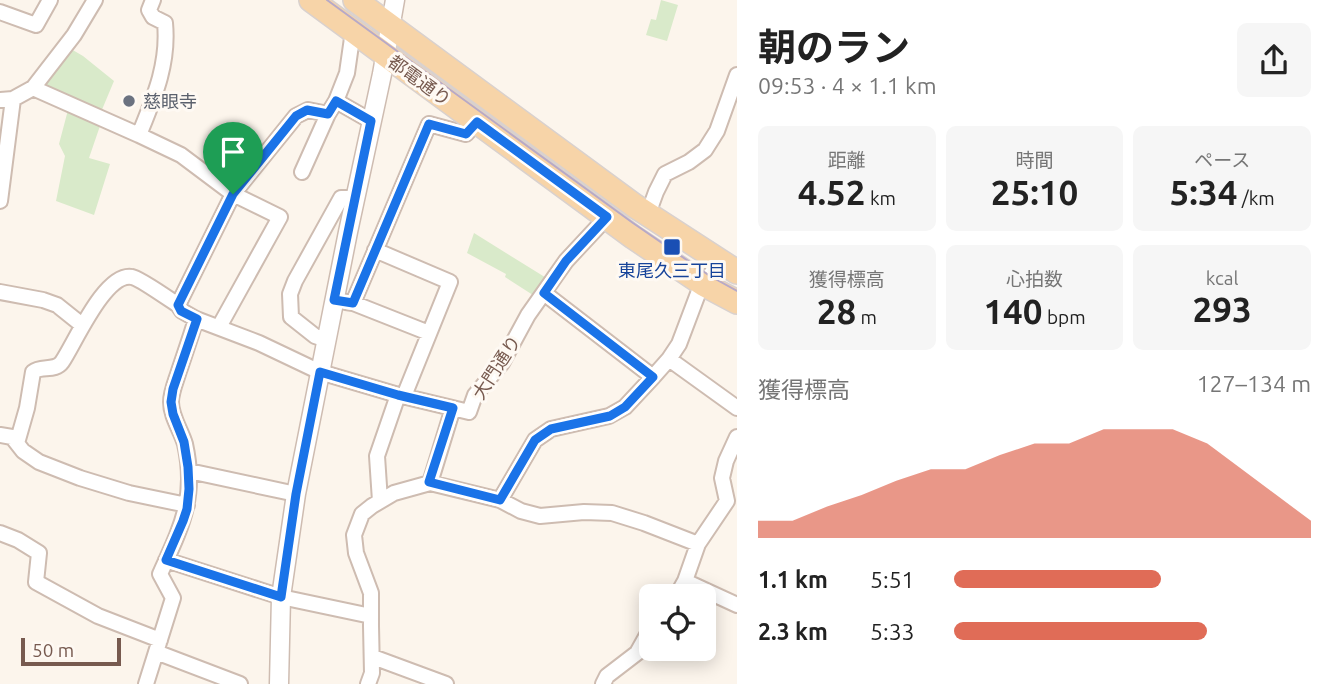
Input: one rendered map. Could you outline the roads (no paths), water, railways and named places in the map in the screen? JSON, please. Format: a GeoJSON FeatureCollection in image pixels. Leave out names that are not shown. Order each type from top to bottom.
{"type":"FeatureCollection","features":[{"type":"Feature","properties":{"kind":"main road","name":"都電通り"},"geometry":{"type":"LineString","coordinates":[[312,0],[626,232],[703,284],[737,302]]}},
{"type":"Feature","properties":{"kind":"main road","name":"都電通り"},"geometry":{"type":"LineString","coordinates":[[355,0],[645,213],[729,266]]}},
{"type":"Feature","properties":{"kind":"street"},"geometry":{"type":"LineString","coordinates":[[0,12],[36,25],[50,0]]}},
{"type":"Feature","properties":{"kind":"street"},"geometry":{"type":"LineString","coordinates":[[0,201],[6,99],[33,88],[74,35],[95,0]]}},
{"type":"Feature","properties":{"kind":"street"},"geometry":{"type":"LineString","coordinates":[[139,135],[160,83],[167,41],[165,23],[153,17],[149,10],[153,0]]}},
{"type":"Feature","properties":{"kind":"street"},"geometry":{"type":"LineString","coordinates":[[279,684],[281,597],[296,494],[395,0]]}},
{"type":"Feature","properties":{"kind":"street"},"geometry":{"type":"LineString","coordinates":[[302,172],[347,73],[352,31]]}},
{"type":"Feature","properties":{"kind":"street"},"geometry":{"type":"LineString","coordinates":[[626,232],[645,213],[665,174],[705,150],[717,131],[737,75]]}},
{"type":"Feature","properties":{"kind":"street"},"geometry":{"type":"LineString","coordinates":[[33,88],[181,155],[233,194],[280,216],[219,327]]}},
{"type":"Feature","properties":{"kind":"street"},"geometry":{"type":"LineString","coordinates":[[336,101],[371,121]]}},
{"type":"Feature","properties":{"kind":"street"},"geometry":{"type":"LineString","coordinates":[[178,305],[233,194],[296,116],[307,110],[328,114]]}},
{"type":"Feature","properties":{"kind":"street"},"geometry":{"type":"LineString","coordinates":[[353,303],[429,124],[466,134],[477,122]]}},
{"type":"Feature","properties":{"kind":"street"},"geometry":{"type":"LineString","coordinates":[[327,340],[314,335],[291,317],[290,294],[341,198],[355,198]]}},
{"type":"Feature","properties":{"kind":"street","name":"大門通り"},"geometry":{"type":"LineString","coordinates":[[429,482],[453,408],[469,412],[475,396],[502,363],[528,315],[566,261],[607,217]]}},
{"type":"Feature","properties":{"kind":"street"},"geometry":{"type":"LineString","coordinates":[[375,250],[450,282],[377,456],[380,501]]}},
{"type":"Feature","properties":{"kind":"street"},"geometry":{"type":"LineString","coordinates":[[500,500],[535,440],[551,429],[610,416],[625,407],[669,359],[679,344],[703,284],[729,266]]}},
{"type":"Feature","properties":{"kind":"street"},"geometry":{"type":"LineString","coordinates":[[17,443],[33,372],[37,368],[60,365],[82,325],[112,284],[123,277],[133,277],[197,319],[260,343],[320,372],[453,408]]}},
{"type":"Feature","properties":{"kind":"street"},"geometry":{"type":"LineString","coordinates":[[0,292],[57,305],[82,325]]}},
{"type":"Feature","properties":{"kind":"street"},"geometry":{"type":"LineString","coordinates":[[544,293],[653,377]]}},
{"type":"Feature","properties":{"kind":"street"},"geometry":{"type":"LineString","coordinates":[[334,300],[353,303],[429,333]]}},
{"type":"Feature","properties":{"kind":"street"},"geometry":{"type":"LineString","coordinates":[[146,684],[173,598],[160,574],[183,521],[187,505],[189,489],[184,442],[171,402],[197,319]]}},
{"type":"Feature","properties":{"kind":"street"},"geometry":{"type":"LineString","coordinates":[[669,359],[737,408]]}},
{"type":"Feature","properties":{"kind":"street"},"geometry":{"type":"LineString","coordinates":[[0,435],[12,437],[23,451],[39,462],[80,478],[130,493],[187,505]]}},
{"type":"Feature","properties":{"kind":"street"},"geometry":{"type":"LineString","coordinates":[[683,584],[698,544],[731,496],[722,478],[726,460],[737,437]]}},
{"type":"Feature","properties":{"kind":"street"},"geometry":{"type":"LineString","coordinates":[[188,471],[296,494]]}},
{"type":"Feature","properties":{"kind":"street"},"geometry":{"type":"LineString","coordinates":[[369,684],[373,657],[371,593],[356,553],[354,536],[362,514],[394,493],[429,482],[500,500],[520,511],[540,516],[584,512],[611,513],[698,544]]}},
{"type":"Feature","properties":{"kind":"street"},"geometry":{"type":"LineString","coordinates":[[0,533],[39,553],[36,582],[98,616],[240,684]]}},
{"type":"Feature","properties":{"kind":"street"},"geometry":{"type":"LineString","coordinates":[[166,560],[281,597],[371,615]]}},
{"type":"Feature","properties":{"kind":"street"},"geometry":{"type":"LineString","coordinates":[[685,581],[737,605]]}},
{"type":"Feature","properties":{"kind":"street"},"geometry":{"type":"LineString","coordinates":[[603,684],[607,676],[639,649]]}},
{"type":"Feature","properties":{"kind":"street"},"geometry":{"type":"LineString","coordinates":[[373,657],[446,684]]}},
{"type":"Feature","properties":{"kind":"tram line"},"geometry":{"type":"LineString","coordinates":[[327,0],[633,223],[710,276],[737,291]]}},
{"type":"Feature","properties":{"kind":"place","name":"慈眼寺"},"geometry":{"type":"Point","coordinates":[129,101]}},
{"type":"Feature","properties":{"kind":"place","name":"東尾久三丁目"},"geometry":{"type":"Point","coordinates":[672,247]}}]}
